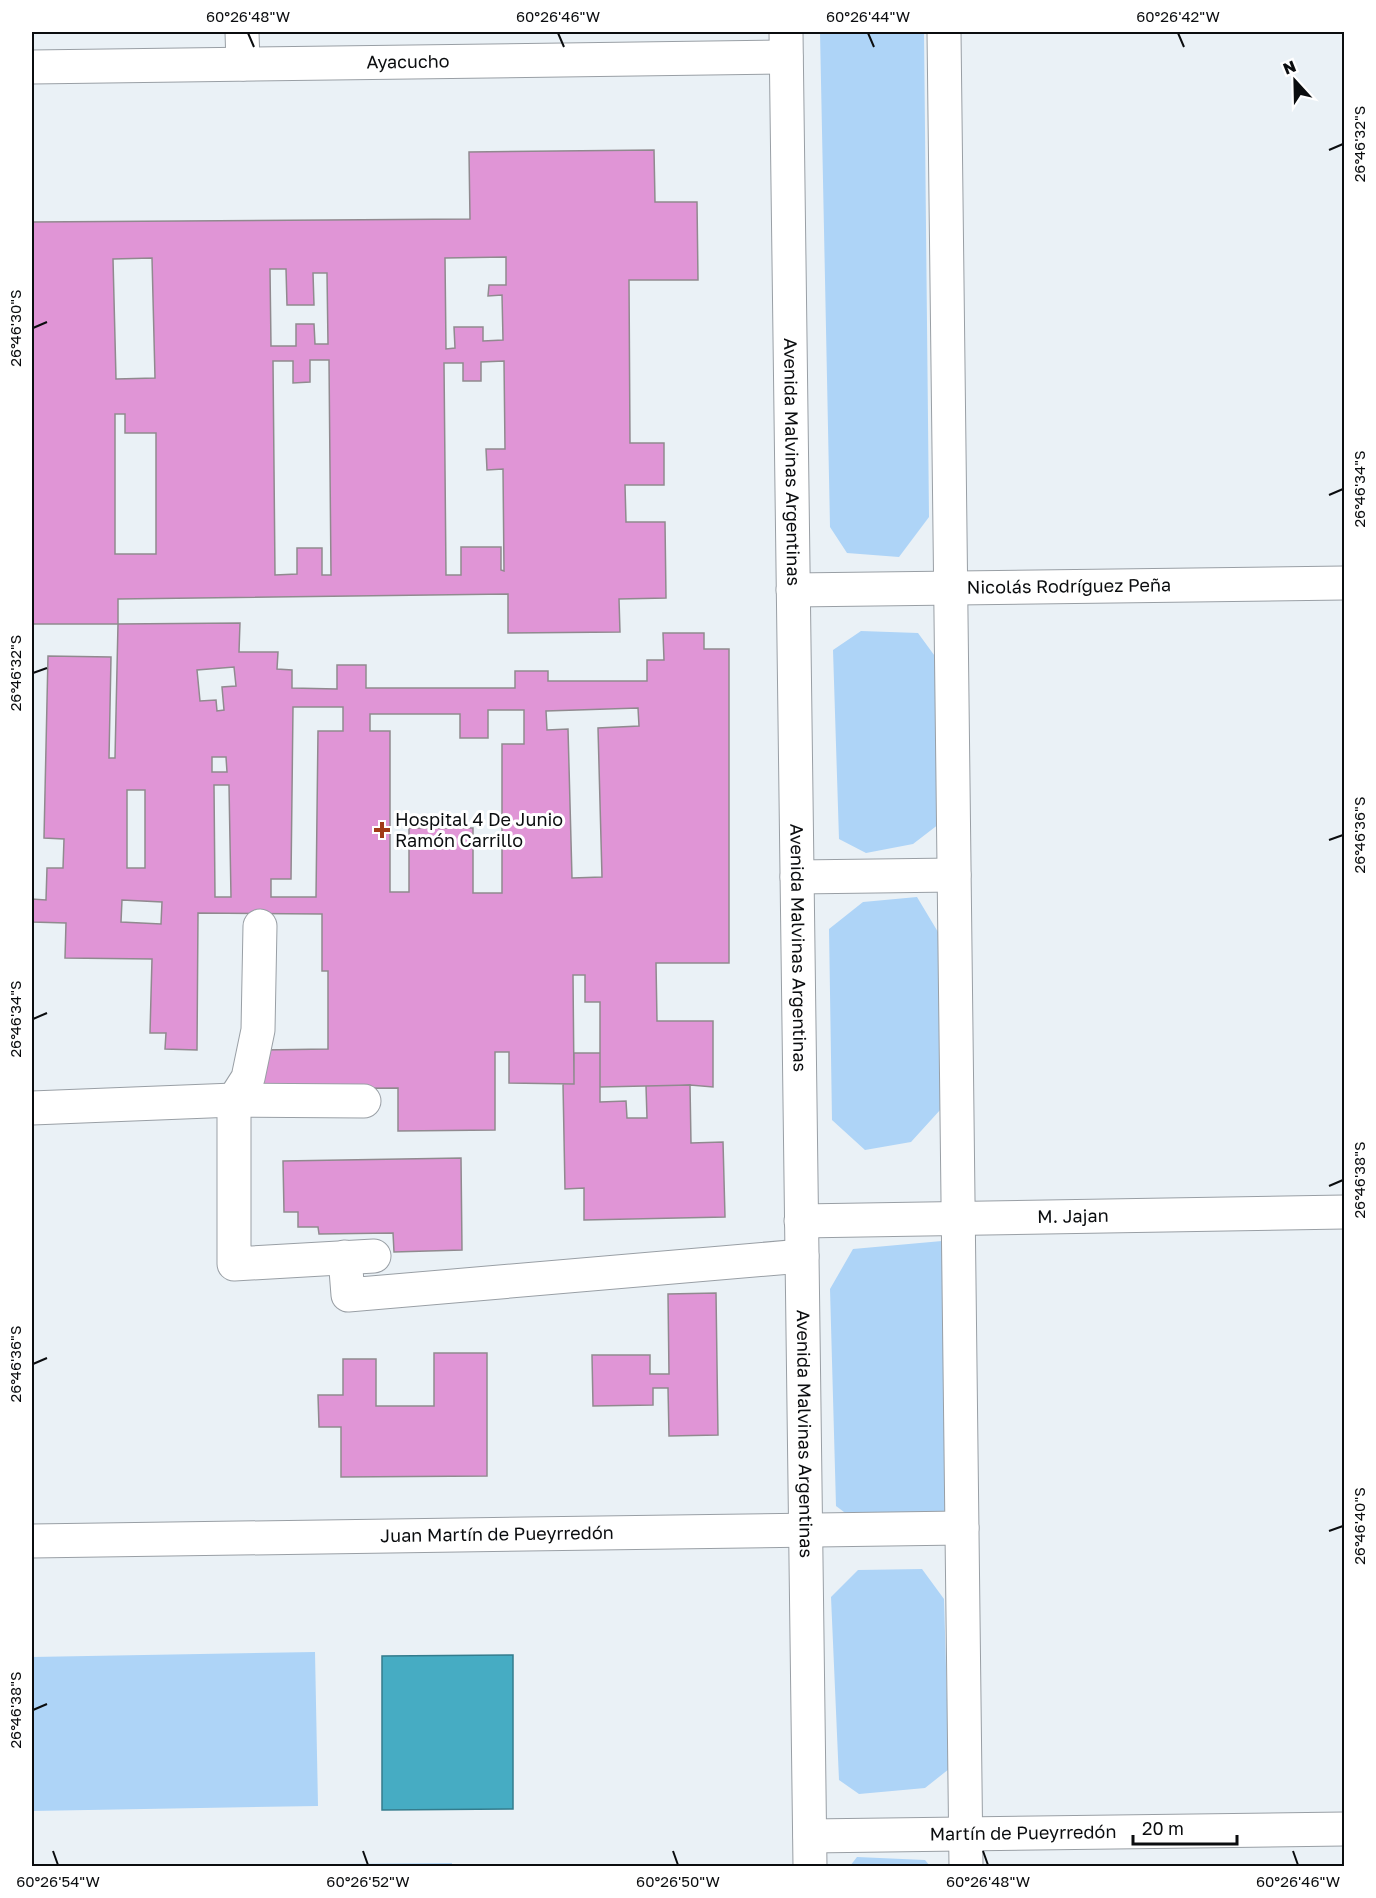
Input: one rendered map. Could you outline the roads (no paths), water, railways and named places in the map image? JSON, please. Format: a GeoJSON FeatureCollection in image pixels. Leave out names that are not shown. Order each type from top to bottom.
{"type":"FeatureCollection","features":[{"type":"Feature","properties":{"kind":"main road"},"geometry":{"type":"LineString","coordinates":[[242,32],[243,64]]}},
{"type":"Feature","properties":{"kind":"main road"},"geometry":{"type":"LineString","coordinates":[[944,32],[966,1866]]}},
{"type":"Feature","properties":{"kind":"main road","name":"Ayacucho"},"geometry":{"type":"LineString","coordinates":[[32,67],[243,64],[786,44]]}},
{"type":"Feature","properties":{"kind":"main road","name":"Avenida Malvinas Argentinas"},"geometry":{"type":"LineString","coordinates":[[786,44],[810,1851]]}},
{"type":"Feature","properties":{"kind":"main road","name":"Nicolás Rodríguez Peña"},"geometry":{"type":"LineString","coordinates":[[793,590],[1344,583]]}},
{"type":"Feature","properties":{"kind":"main road"},"geometry":{"type":"LineString","coordinates":[[797,877],[954,875]]}},
{"type":"Feature","properties":{"kind":"main road"},"geometry":{"type":"LineString","coordinates":[[260,926],[258,1030],[248,1078],[234,1100],[234,1264],[360,1256],[348,1295],[802,1256]]}},
{"type":"Feature","properties":{"kind":"main road"},"geometry":{"type":"LineString","coordinates":[[32,1108],[234,1100],[364,1101]]}},
{"type":"Feature","properties":{"kind":"main road","name":"M. Jajan"},"geometry":{"type":"LineString","coordinates":[[801,1221],[1344,1212]]}},
{"type":"Feature","properties":{"kind":"main road","name":"Juan Martín de Pueyrredón"},"geometry":{"type":"LineString","coordinates":[[32,1541],[962,1528]]}},
{"type":"Feature","properties":{"kind":"main road","name":"Martín de Pueyrredón"},"geometry":{"type":"LineString","coordinates":[[810,1851],[965,1833],[1344,1829]]}},
{"type":"Feature","properties":{"kind":"place","name":"Hospital 4 De Junio Ramón Carrillo"},"geometry":{"type":"Point","coordinates":[382,830]}}]}
